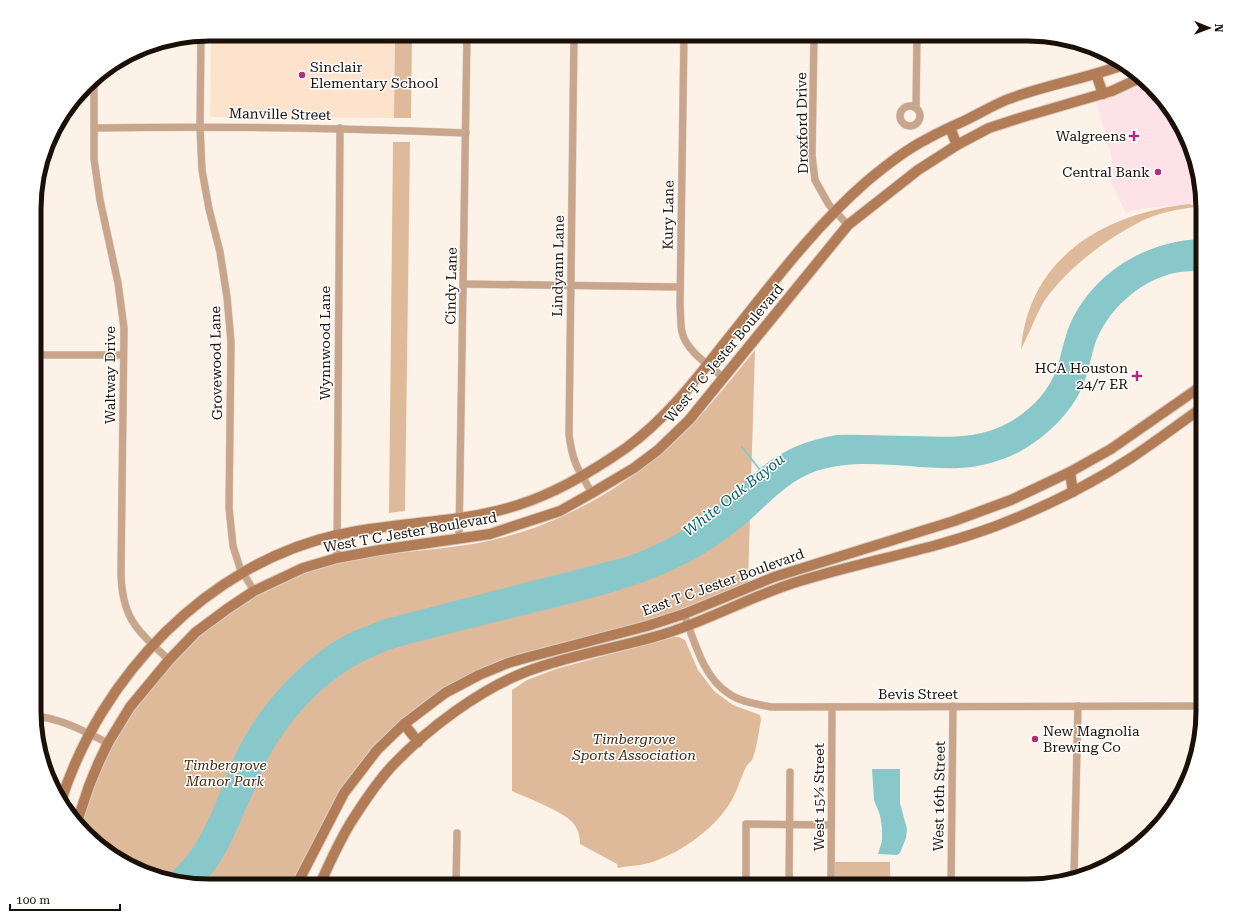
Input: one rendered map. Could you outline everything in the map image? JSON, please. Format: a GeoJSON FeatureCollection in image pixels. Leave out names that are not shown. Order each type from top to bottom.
{"type":"FeatureCollection","features":[{"type":"Feature","properties":{"kind":"main road","name":"West T C Jester Boulevard"},"geometry":{"type":"LineString","coordinates":[[63,795],[88,734],[128,673],[184,614],[206,597],[243,573],[274,556],[312,542],[336,535],[379,527],[460,517],[518,505],[550,492],[582,476],[626,448],[668,412],[708,365],[803,246],[835,211],[866,182],[895,159],[924,140],[1006,100],[1118,67]]}},
{"type":"Feature","properties":{"kind":"main road"},"geometry":{"type":"LineString","coordinates":[[1096,74],[1103,94]]}},
{"type":"Feature","properties":{"kind":"main road","name":"West T C Jester Boulevard"},"geometry":{"type":"LineString","coordinates":[[79,817],[89,786],[108,743],[130,708],[168,660],[196,632],[227,608],[254,591],[303,568],[337,558],[380,550],[490,534],[560,511],[592,493],[634,468],[658,450],[689,420],[848,225],[918,170],[989,128],[1103,94],[1135,80]]}},
{"type":"Feature","properties":{"kind":"main road"},"geometry":{"type":"LineString","coordinates":[[950,128],[957,146]]}},
{"type":"Feature","properties":{"kind":"main road","name":"East T C Jester Boulevard"},"geometry":{"type":"LineString","coordinates":[[300,879],[344,792],[377,750],[404,724],[445,693],[479,675],[508,663],[647,626],[684,614],[774,577],[820,561],[954,520],[1011,500],[1070,472],[1111,449],[1196,390]]}},
{"type":"Feature","properties":{"kind":"main road","name":"East T C Jester Boulevard"},"geometry":{"type":"LineString","coordinates":[[322,879],[342,839],[361,807],[391,767],[418,742],[456,711],[489,690],[526,672],[549,664],[664,634],[688,626],[796,582],[960,538],[1019,517],[1073,492],[1134,456],[1196,412]]}},
{"type":"Feature","properties":{"kind":"main road"},"geometry":{"type":"LineString","coordinates":[[1070,472],[1073,492]]}},
{"type":"Feature","properties":{"kind":"main road"},"geometry":{"type":"LineString","coordinates":[[954,520],[960,538]]}},
{"type":"Feature","properties":{"kind":"main road"},"geometry":{"type":"LineString","coordinates":[[820,561],[823,574]]}},
{"type":"Feature","properties":{"kind":"main road"},"geometry":{"type":"LineString","coordinates":[[404,724],[418,742]]}},
{"type":"Feature","properties":{"kind":"street","name":"Grovewood Lane"},"geometry":{"type":"LineString","coordinates":[[201,41],[200,126],[202,170],[220,252],[227,297],[231,342],[229,508],[233,546],[240,568],[254,591]]}},
{"type":"Feature","properties":{"kind":"street","name":"Cindy Lane"},"geometry":{"type":"LineString","coordinates":[[460,539],[467,41]]}},
{"type":"Feature","properties":{"kind":"street","name":"Lindyann Lane"},"geometry":{"type":"LineString","coordinates":[[574,41],[569,434],[574,462],[592,493]]}},
{"type":"Feature","properties":{"kind":"street","name":"Kury Lane"},"geometry":{"type":"LineString","coordinates":[[684,41],[680,286],[682,333],[691,348],[724,378]]}},
{"type":"Feature","properties":{"kind":"street","name":"Droxford Drive"},"geometry":{"type":"LineString","coordinates":[[814,41],[812,156],[815,180],[829,205],[848,225]]}},
{"type":"Feature","properties":{"kind":"street"},"geometry":{"type":"LineString","coordinates":[[916,108],[917,41]]}},
{"type":"Feature","properties":{"kind":"street","name":"Waltway Drive"},"geometry":{"type":"LineString","coordinates":[[94,86],[94,159],[100,200],[118,283],[124,328],[121,565],[122,594],[125,606],[134,625],[168,660]]}},
{"type":"Feature","properties":{"kind":"street","name":"Manville Street"},"geometry":{"type":"LineString","coordinates":[[94,128],[200,126],[466,132]]}},
{"type":"Feature","properties":{"kind":"street","name":"Wynnwood Lane"},"geometry":{"type":"LineString","coordinates":[[337,558],[340,128]]}},
{"type":"Feature","properties":{"kind":"street"},"geometry":{"type":"LineString","coordinates":[[464,284],[680,286]]}},
{"type":"Feature","properties":{"kind":"street"},"geometry":{"type":"LineString","coordinates":[[41,355],[123,356]]}},
{"type":"Feature","properties":{"kind":"street","name":"Bevis Street"},"geometry":{"type":"LineString","coordinates":[[684,614],[704,666],[710,677],[718,686],[729,694],[750,703],[771,707],[1196,706]]}},
{"type":"Feature","properties":{"kind":"street","name":"West 16th Street"},"geometry":{"type":"LineString","coordinates":[[951,879],[953,706]]}},
{"type":"Feature","properties":{"kind":"street"},"geometry":{"type":"LineString","coordinates":[[1074,872],[1078,706]]}},
{"type":"Feature","properties":{"kind":"street","name":"West 15½ Street"},"geometry":{"type":"LineString","coordinates":[[831,879],[832,707]]}},
{"type":"Feature","properties":{"kind":"street"},"geometry":{"type":"LineString","coordinates":[[41,717],[68,724],[108,743]]}},
{"type":"Feature","properties":{"kind":"street"},"geometry":{"type":"LineString","coordinates":[[789,879],[790,772]]}},
{"type":"Feature","properties":{"kind":"street"},"geometry":{"type":"LineString","coordinates":[[746,879],[746,824],[831,825]]}},
{"type":"Feature","properties":{"kind":"street"},"geometry":{"type":"LineString","coordinates":[[456,879],[457,833]]}},
{"type":"Feature","properties":{"kind":"shaded area","name":"Sinclair Elementary School"},"geometry":{"type":"Polygon","coordinates":[[[211,41],[395,41],[394,118],[210,117],[211,41]]]}},
{"type":"Feature","properties":{"kind":"shaded area"},"geometry":{"type":"Polygon","coordinates":[[[1139,83],[1147,90],[1168,115],[1179,134],[1193,176],[1196,203],[1138,209],[1126,213],[1110,180],[1114,177],[1111,155],[1096,101],[1139,83]]]}},
{"type":"Feature","properties":{"kind":"green space"},"geometry":{"type":"Polygon","coordinates":[[[395,41],[412,41],[411,118],[394,118],[395,41]]]}},
{"type":"Feature","properties":{"kind":"green space"},"geometry":{"type":"Polygon","coordinates":[[[393,142],[410,142],[405,511],[389,513],[393,142]]]}},
{"type":"Feature","properties":{"kind":"green space"},"geometry":{"type":"Polygon","coordinates":[[[1190,204],[1196,207],[1158,214],[1132,226],[1104,243],[1078,264],[1054,288],[1045,300],[1021,349],[1027,317],[1039,289],[1056,265],[1077,245],[1101,230],[1129,218],[1159,209],[1190,204]]]}},
{"type":"Feature","properties":{"kind":"green space","name":"Timbergrove Manor Park"},"geometry":{"type":"Polygon","coordinates":[[[755,350],[748,583],[676,613],[483,669],[377,745],[296,879],[198,879],[176,876],[144,866],[125,857],[98,837],[83,821],[96,780],[117,736],[145,695],[178,657],[215,624],[256,596],[301,575],[347,561],[473,544],[518,533],[561,517],[612,490],[659,456],[687,430],[722,391],[755,350]]]}},
{"type":"Feature","properties":{"kind":"green space","name":"Timbergrove Sports Association"},"geometry":{"type":"Polygon","coordinates":[[[673,637],[679,637],[685,640],[698,670],[714,691],[733,705],[760,715],[761,719],[756,748],[730,803],[723,813],[704,832],[681,849],[669,855],[642,865],[618,868],[617,864],[580,844],[577,830],[568,818],[553,809],[512,791],[512,690],[527,680],[556,669],[673,637]]]}},
{"type":"Feature","properties":{"kind":"green space"},"geometry":{"type":"Polygon","coordinates":[[[835,862],[890,862],[890,879],[835,879],[835,862]]]}},
{"type":"Feature","properties":{"kind":"water","name":"White Oak Bayou"},"geometry":{"type":"Polygon","coordinates":[[[1196,240],[1196,271],[1178,272],[1158,278],[1136,291],[1117,308],[1102,329],[1096,341],[1085,380],[1072,406],[1048,432],[1029,446],[998,461],[983,465],[960,468],[852,464],[816,471],[806,475],[787,487],[730,536],[691,561],[666,573],[632,586],[598,596],[397,647],[360,663],[329,683],[315,696],[279,739],[267,761],[223,857],[207,879],[187,878],[169,874],[189,853],[199,838],[242,741],[264,707],[291,676],[322,650],[337,640],[385,619],[626,557],[640,552],[666,540],[702,518],[730,497],[751,476],[773,459],[792,448],[813,440],[836,435],[959,436],[981,433],[1002,426],[1028,410],[1048,386],[1057,368],[1071,322],[1081,304],[1094,288],[1125,262],[1143,252],[1163,245],[1196,240]]]}},
{"type":"Feature","properties":{"kind":"water"},"geometry":{"type":"Polygon","coordinates":[[[872,769],[900,769],[900,803],[907,829],[906,838],[900,853],[897,855],[878,854],[882,841],[882,828],[880,815],[874,800],[872,769]]]}},
{"type":"Feature","properties":{"kind":"waterway","name":"White Oak Bayou"},"geometry":{"type":"LineString","coordinates":[[742,447],[760,470]]}},
{"type":"Feature","properties":{"kind":"place","name":"Sinclair Elementary School"},"geometry":{"type":"Point","coordinates":[302,75]}},
{"type":"Feature","properties":{"kind":"place","name":"Walgreens"},"geometry":{"type":"Point","coordinates":[1134,136]}},
{"type":"Feature","properties":{"kind":"place","name":"Central Bank"},"geometry":{"type":"Point","coordinates":[1158,172]}},
{"type":"Feature","properties":{"kind":"place","name":"HCA Houston 24/7 ER"},"geometry":{"type":"Point","coordinates":[1137,376]}},
{"type":"Feature","properties":{"kind":"place","name":"New Magnolia Brewing Co"},"geometry":{"type":"Point","coordinates":[1035,739]}}]}
